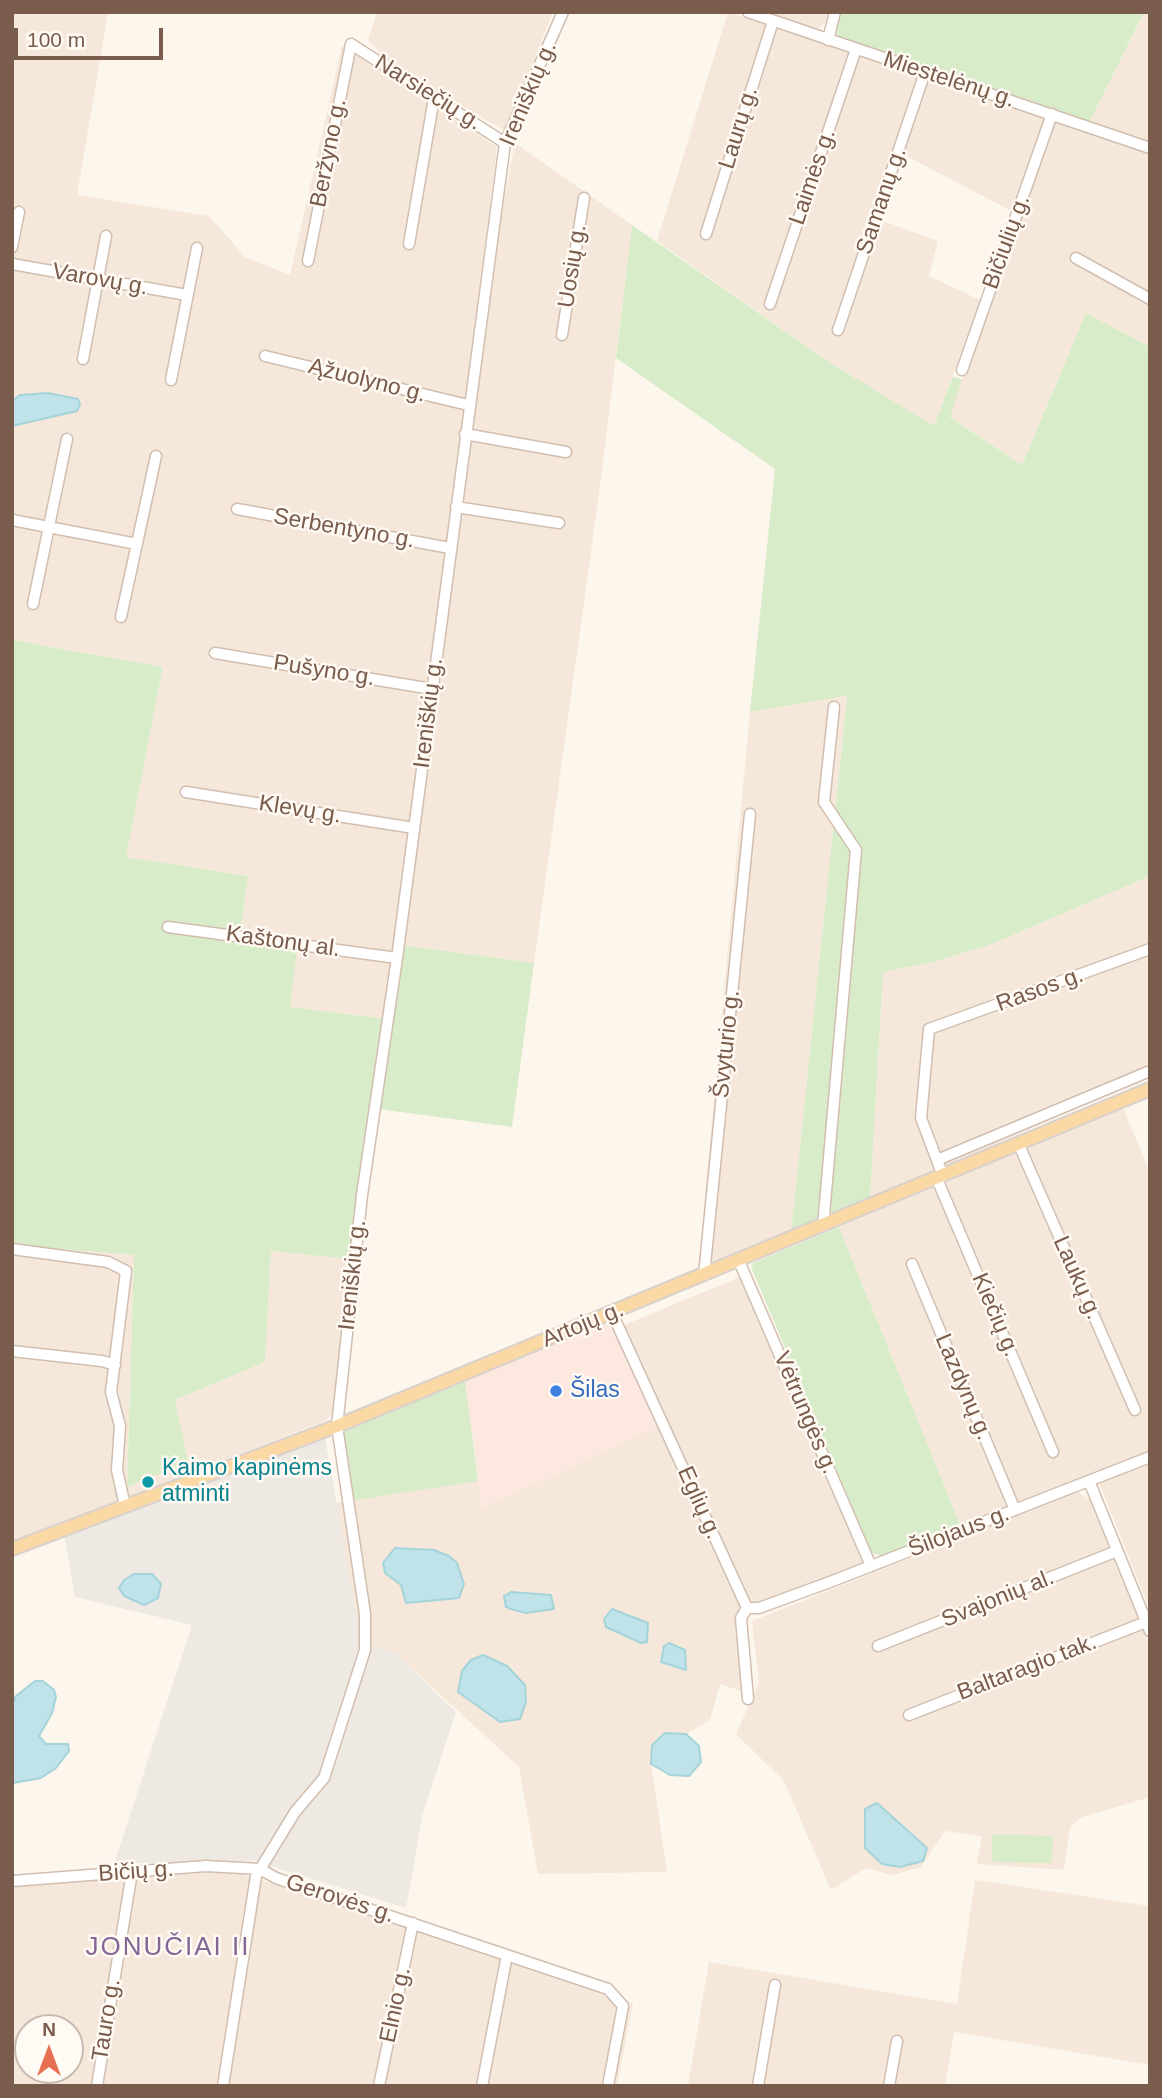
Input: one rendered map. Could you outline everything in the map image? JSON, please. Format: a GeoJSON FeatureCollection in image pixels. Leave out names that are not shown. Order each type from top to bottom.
{"type":"FeatureCollection","features":[{"type":"Feature","properties":{"kind":"main road","name":"Artojų g."},"geometry":{"type":"LineString","coordinates":[[12,1549],[337,1426],[1150,1089]]}},
{"type":"Feature","properties":{"kind":"street","name":"Ireniškių g."},"geometry":{"type":"LineString","coordinates":[[337,1426],[362,1195],[397,958],[468,405],[505,143],[563,12]]}},
{"type":"Feature","properties":{"kind":"street","name":"Miestelėnų g."},"geometry":{"type":"LineString","coordinates":[[748,12],[1150,148]]}},
{"type":"Feature","properties":{"kind":"street"},"geometry":{"type":"LineString","coordinates":[[828,40],[835,12]]}},
{"type":"Feature","properties":{"kind":"street","name":"Laurų g."},"geometry":{"type":"LineString","coordinates":[[706,234],[773,21]]}},
{"type":"Feature","properties":{"kind":"street","name":"Narsiečių g."},"geometry":{"type":"LineString","coordinates":[[351,44],[505,143]]}},
{"type":"Feature","properties":{"kind":"street","name":"Beržyno g."},"geometry":{"type":"LineString","coordinates":[[308,261],[351,44]]}},
{"type":"Feature","properties":{"kind":"street","name":"Laimės g."},"geometry":{"type":"LineString","coordinates":[[770,304],[856,49]]}},
{"type":"Feature","properties":{"kind":"street","name":"Samanų g."},"geometry":{"type":"LineString","coordinates":[[838,330],[925,72]]}},
{"type":"Feature","properties":{"kind":"street"},"geometry":{"type":"LineString","coordinates":[[409,244],[434,98]]}},
{"type":"Feature","properties":{"kind":"street","name":"Bičiulių g."},"geometry":{"type":"LineString","coordinates":[[962,370],[1052,114]]}},
{"type":"Feature","properties":{"kind":"street","name":"Uosių g."},"geometry":{"type":"LineString","coordinates":[[562,335],[584,198]]}},
{"type":"Feature","properties":{"kind":"street"},"geometry":{"type":"LineString","coordinates":[[12,247],[19,212]]}},
{"type":"Feature","properties":{"kind":"street"},"geometry":{"type":"LineString","coordinates":[[83,359],[106,236]]}},
{"type":"Feature","properties":{"kind":"street"},"geometry":{"type":"LineString","coordinates":[[171,380],[197,248]]}},
{"type":"Feature","properties":{"kind":"street"},"geometry":{"type":"LineString","coordinates":[[1076,258],[1150,299]]}},
{"type":"Feature","properties":{"kind":"street","name":"Varovų g."},"geometry":{"type":"LineString","coordinates":[[12,264],[187,295]]}},
{"type":"Feature","properties":{"kind":"street","name":"Ąžuolyno g."},"geometry":{"type":"LineString","coordinates":[[265,356],[468,405]]}},
{"type":"Feature","properties":{"kind":"street"},"geometry":{"type":"LineString","coordinates":[[465,434],[566,452]]}},
{"type":"Feature","properties":{"kind":"street"},"geometry":{"type":"LineString","coordinates":[[33,604],[67,439]]}},
{"type":"Feature","properties":{"kind":"street"},"geometry":{"type":"LineString","coordinates":[[121,617],[156,456]]}},
{"type":"Feature","properties":{"kind":"street"},"geometry":{"type":"LineString","coordinates":[[456,507],[559,523]]}},
{"type":"Feature","properties":{"kind":"street","name":"Serbentyno g."},"geometry":{"type":"LineString","coordinates":[[237,509],[450,548]]}},
{"type":"Feature","properties":{"kind":"street"},"geometry":{"type":"LineString","coordinates":[[12,520],[137,544]]}},
{"type":"Feature","properties":{"kind":"street","name":"Pušyno g."},"geometry":{"type":"LineString","coordinates":[[215,653],[432,689]]}},
{"type":"Feature","properties":{"kind":"street"},"geometry":{"type":"LineString","coordinates":[[823,1226],[856,850],[824,802],[834,707]]}},
{"type":"Feature","properties":{"kind":"street","name":"Klevų g."},"geometry":{"type":"LineString","coordinates":[[186,792],[414,828]]}},
{"type":"Feature","properties":{"kind":"street","name":"Švyturio g."},"geometry":{"type":"LineString","coordinates":[[704,1275],[750,814]]}},
{"type":"Feature","properties":{"kind":"street","name":"Kaštonų al."},"geometry":{"type":"LineString","coordinates":[[168,927],[397,958]]}},
{"type":"Feature","properties":{"kind":"street","name":"Rasos g."},"geometry":{"type":"LineString","coordinates":[[929,1029],[1150,949]]}},
{"type":"Feature","properties":{"kind":"street","name":"Kiečių g."},"geometry":{"type":"LineString","coordinates":[[929,1029],[920,1118],[937,1160],[940,1177],[1053,1452]]}},
{"type":"Feature","properties":{"kind":"street"},"geometry":{"type":"LineString","coordinates":[[937,1160],[1150,1071]]}},
{"type":"Feature","properties":{"kind":"street","name":"Laukų g."},"geometry":{"type":"LineString","coordinates":[[1019,1145],[1135,1410]]}},
{"type":"Feature","properties":{"kind":"street"},"geometry":{"type":"LineString","coordinates":[[12,1249],[108,1262],[126,1271],[111,1392],[120,1426],[117,1470],[125,1506]]}},
{"type":"Feature","properties":{"kind":"street","name":"Vėtrungės g."},"geometry":{"type":"LineString","coordinates":[[739,1261],[872,1566]]}},
{"type":"Feature","properties":{"kind":"street","name":"Lazdynų g."},"geometry":{"type":"LineString","coordinates":[[912,1264],[1015,1510]]}},
{"type":"Feature","properties":{"kind":"street","name":"Eglių g."},"geometry":{"type":"LineString","coordinates":[[612,1312],[747,1608]]}},
{"type":"Feature","properties":{"kind":"street"},"geometry":{"type":"LineString","coordinates":[[12,1351],[102,1361],[115,1365]]}},
{"type":"Feature","properties":{"kind":"street","name":"Gerovės g."},"geometry":{"type":"LineString","coordinates":[[337,1426],[365,1614],[365,1650],[324,1778],[295,1812],[260,1869],[276,1878],[608,1989],[623,2006],[608,2086]]}},
{"type":"Feature","properties":{"kind":"street","name":"Šilojaus g."},"geometry":{"type":"LineString","coordinates":[[747,1608],[759,1608],[830,1582],[1150,1457]]}},
{"type":"Feature","properties":{"kind":"street"},"geometry":{"type":"LineString","coordinates":[[1089,1481],[1148,1626]]}},
{"type":"Feature","properties":{"kind":"street","name":"Svajonių al."},"geometry":{"type":"LineString","coordinates":[[878,1646],[1118,1551]]}},
{"type":"Feature","properties":{"kind":"street"},"geometry":{"type":"LineString","coordinates":[[747,1608],[741,1618],[748,1699]]}},
{"type":"Feature","properties":{"kind":"street","name":"Baltaragio tak."},"geometry":{"type":"LineString","coordinates":[[909,1715],[1148,1626]]}},
{"type":"Feature","properties":{"kind":"street","name":"Bičių g."},"geometry":{"type":"LineString","coordinates":[[12,1881],[205,1866],[260,1869]]}},
{"type":"Feature","properties":{"kind":"street"},"geometry":{"type":"LineString","coordinates":[[223,2086],[255,1885],[260,1869]]}},
{"type":"Feature","properties":{"kind":"street","name":"Tauro g."},"geometry":{"type":"LineString","coordinates":[[97,2086],[132,1872]]}},
{"type":"Feature","properties":{"kind":"street","name":"Elnio g."},"geometry":{"type":"LineString","coordinates":[[379,2086],[413,1923]]}},
{"type":"Feature","properties":{"kind":"street"},"geometry":{"type":"LineString","coordinates":[[482,2086],[507,1955]]}},
{"type":"Feature","properties":{"kind":"street"},"geometry":{"type":"LineString","coordinates":[[758,2086],[775,1985]]}},
{"type":"Feature","properties":{"kind":"street"},"geometry":{"type":"LineString","coordinates":[[889,2086],[897,2041]]}},
{"type":"Feature","properties":{"kind":"shaded area"},"geometry":{"type":"Polygon","coordinates":[[[12,12],[108,12],[77,195],[209,216],[245,257],[290,275],[342,46],[497,147],[431,681],[385,1019],[289,1007],[239,942],[248,876],[126,857],[163,667],[12,640],[12,12]]]}},
{"type":"Feature","properties":{"kind":"shaded area"},"geometry":{"type":"Polygon","coordinates":[[[377,12],[553,12],[505,131],[391,64],[368,40],[377,12]]]}},
{"type":"Feature","properties":{"kind":"shaded area"},"geometry":{"type":"Polygon","coordinates":[[[728,12],[1046,116],[1013,212],[903,154],[883,221],[938,241],[929,276],[980,300],[934,427],[829,362],[657,241],[728,12]]]}},
{"type":"Feature","properties":{"kind":"shaded area"},"geometry":{"type":"Polygon","coordinates":[[[764,12],[828,12],[825,22],[818,29],[764,12]]]}},
{"type":"Feature","properties":{"kind":"shaded area"},"geometry":{"type":"Polygon","coordinates":[[[1144,12],[1150,12],[1150,142],[1090,121],[1144,12]]]}},
{"type":"Feature","properties":{"kind":"shaded area"},"geometry":{"type":"Polygon","coordinates":[[[1054,122],[1150,154],[1150,347],[1086,313],[1022,465],[949,416],[1054,122]]]}},
{"type":"Feature","properties":{"kind":"shaded area"},"geometry":{"type":"Polygon","coordinates":[[[515,143],[632,225],[599,494],[534,963],[402,945],[432,734],[492,262],[515,143]]]}},
{"type":"Feature","properties":{"kind":"shaded area"},"geometry":{"type":"Polygon","coordinates":[[[847,696],[791,1233],[698,1271],[750,712],[847,696]]]}},
{"type":"Feature","properties":{"kind":"shaded area"},"geometry":{"type":"Polygon","coordinates":[[[1150,876],[1150,1076],[870,1199],[883,972],[934,962],[992,944],[1150,876]]]}},
{"type":"Feature","properties":{"kind":"shaded area"},"geometry":{"type":"Polygon","coordinates":[[[1123,1108],[1150,1173],[1150,1451],[960,1524],[839,1227],[1123,1108]]]}},
{"type":"Feature","properties":{"kind":"shaded area"},"geometry":{"type":"Polygon","coordinates":[[[12,1245],[134,1255],[127,1487],[175,1400],[265,1362],[271,1251],[350,1259],[335,1410],[327,1420],[12,1542],[12,1245]]]}},
{"type":"Feature","properties":{"kind":"shaded area"},"geometry":{"type":"Polygon","coordinates":[[[740,1277],[863,1563],[752,1605],[624,1325],[740,1277]]]}},
{"type":"Feature","properties":{"kind":"shaded area"},"geometry":{"type":"Polygon","coordinates":[[[606,1323],[616,1328],[661,1425],[482,1508],[465,1379],[606,1323]]]}},
{"type":"Feature","properties":{"kind":"shaded area"},"geometry":{"type":"Polygon","coordinates":[[[661,1425],[741,1604],[736,1615],[741,1691],[720,1684],[710,1720],[686,1734],[665,1733],[652,1745],[651,1764],[667,1872],[538,1874],[519,1767],[396,1654],[361,1642],[335,1503],[478,1481],[482,1508],[661,1425]]]}},
{"type":"Feature","properties":{"kind":"shaded area"},"geometry":{"type":"Polygon","coordinates":[[[325,1438],[361,1641],[396,1654],[456,1712],[423,1813],[406,1908],[254,1861],[114,1864],[192,1625],[75,1597],[64,1534],[325,1438]]]}},
{"type":"Feature","properties":{"kind":"shaded area"},"geometry":{"type":"Polygon","coordinates":[[[1150,1464],[1150,1610],[1099,1483],[1150,1464]]]}},
{"type":"Feature","properties":{"kind":"shaded area"},"geometry":{"type":"Polygon","coordinates":[[[1077,1492],[1092,1500],[1150,1647],[1150,1797],[1082,1817],[1070,1827],[1064,1870],[977,1864],[982,1836],[945,1831],[921,1867],[892,1875],[866,1868],[831,1890],[784,1781],[736,1734],[759,1682],[752,1621],[1077,1492]]]}},
{"type":"Feature","properties":{"kind":"shaded area"},"geometry":{"type":"Polygon","coordinates":[[[233,1871],[633,2003],[617,2086],[12,2086],[12,1885],[233,1871]]]}},
{"type":"Feature","properties":{"kind":"shaded area"},"geometry":{"type":"Polygon","coordinates":[[[975,1880],[1150,1906],[1150,2065],[954,2032],[945,2086],[688,2086],[709,1962],[957,2004],[975,1880]]]}},
{"type":"Feature","properties":{"kind":"green space"},"geometry":{"type":"Polygon","coordinates":[[[840,12],[1144,12],[1090,121],[838,37],[836,32],[840,12]]]}},
{"type":"Feature","properties":{"kind":"green space"},"geometry":{"type":"Polygon","coordinates":[[[632,225],[829,362],[934,426],[953,376],[962,380],[950,417],[1022,465],[1086,313],[1150,347],[1150,876],[992,944],[934,962],[883,972],[870,1199],[791,1233],[847,696],[750,712],[775,469],[616,358],[632,225]]]}},
{"type":"Feature","properties":{"kind":"green space"},"geometry":{"type":"Polygon","coordinates":[[[12,640],[163,667],[126,857],[248,876],[239,942],[297,951],[290,1007],[385,1019],[350,1259],[271,1251],[265,1362],[175,1400],[188,1462],[127,1487],[134,1255],[12,1245],[12,640]]]}},
{"type":"Feature","properties":{"kind":"green space"},"geometry":{"type":"Polygon","coordinates":[[[402,945],[534,963],[512,1127],[379,1109],[402,945]]]}},
{"type":"Feature","properties":{"kind":"green space"},"geometry":{"type":"Polygon","coordinates":[[[839,1227],[960,1524],[881,1556],[871,1552],[751,1267],[753,1263],[839,1227]]]}},
{"type":"Feature","properties":{"kind":"green space"},"geometry":{"type":"Polygon","coordinates":[[[465,1379],[478,1481],[351,1501],[343,1430],[465,1379]]]}},
{"type":"Feature","properties":{"kind":"green space"},"geometry":{"type":"Polygon","coordinates":[[[992,1834],[1053,1836],[1052,1863],[992,1862],[992,1834]]]}},
{"type":"Feature","properties":{"kind":"water"},"geometry":{"type":"Polygon","coordinates":[[[48,393],[78,399],[80,405],[77,411],[12,426],[12,401],[20,395],[48,393]]]}},
{"type":"Feature","properties":{"kind":"water"},"geometry":{"type":"Polygon","coordinates":[[[395,1548],[434,1550],[449,1556],[457,1563],[464,1584],[459,1598],[406,1603],[401,1585],[385,1573],[383,1563],[395,1548]]]}},
{"type":"Feature","properties":{"kind":"water"},"geometry":{"type":"Polygon","coordinates":[[[134,1574],[152,1574],[161,1584],[158,1598],[144,1605],[124,1596],[119,1588],[124,1580],[134,1574]]]}},
{"type":"Feature","properties":{"kind":"water"},"geometry":{"type":"Polygon","coordinates":[[[511,1592],[551,1595],[554,1609],[526,1613],[511,1609],[506,1607],[504,1596],[511,1592]]]}},
{"type":"Feature","properties":{"kind":"water"},"geometry":{"type":"Polygon","coordinates":[[[612,1609],[648,1623],[647,1642],[641,1643],[606,1627],[604,1619],[612,1609]]]}},
{"type":"Feature","properties":{"kind":"water"},"geometry":{"type":"Polygon","coordinates":[[[669,1643],[685,1650],[686,1670],[661,1662],[664,1646],[669,1643]]]}},
{"type":"Feature","properties":{"kind":"water"},"geometry":{"type":"Polygon","coordinates":[[[483,1655],[507,1666],[525,1685],[526,1702],[520,1719],[500,1722],[458,1692],[462,1671],[471,1660],[483,1655]]]}},
{"type":"Feature","properties":{"kind":"water"},"geometry":{"type":"Polygon","coordinates":[[[35,1681],[43,1681],[54,1690],[56,1697],[52,1713],[39,1736],[46,1744],[68,1744],[69,1751],[56,1768],[41,1778],[13,1783],[12,1705],[16,1696],[35,1681]]]}},
{"type":"Feature","properties":{"kind":"water"},"geometry":{"type":"Polygon","coordinates":[[[665,1733],[686,1734],[699,1746],[701,1762],[689,1776],[670,1775],[651,1764],[652,1745],[665,1733]]]}},
{"type":"Feature","properties":{"kind":"water"},"geometry":{"type":"Polygon","coordinates":[[[877,1803],[927,1848],[923,1861],[900,1867],[882,1864],[865,1848],[865,1809],[877,1803]]]}},
{"type":"Feature","properties":{"kind":"place","name":"Šilas"},"geometry":{"type":"Point","coordinates":[556,1391]}},
{"type":"Feature","properties":{"kind":"place","name":"Kaimo kapinėms atminti"},"geometry":{"type":"Point","coordinates":[148,1482]}},
{"type":"Feature","properties":{"kind":"district","name":"JONUČIAI II"},"geometry":{"type":"Point","coordinates":[168,1948]}}]}
